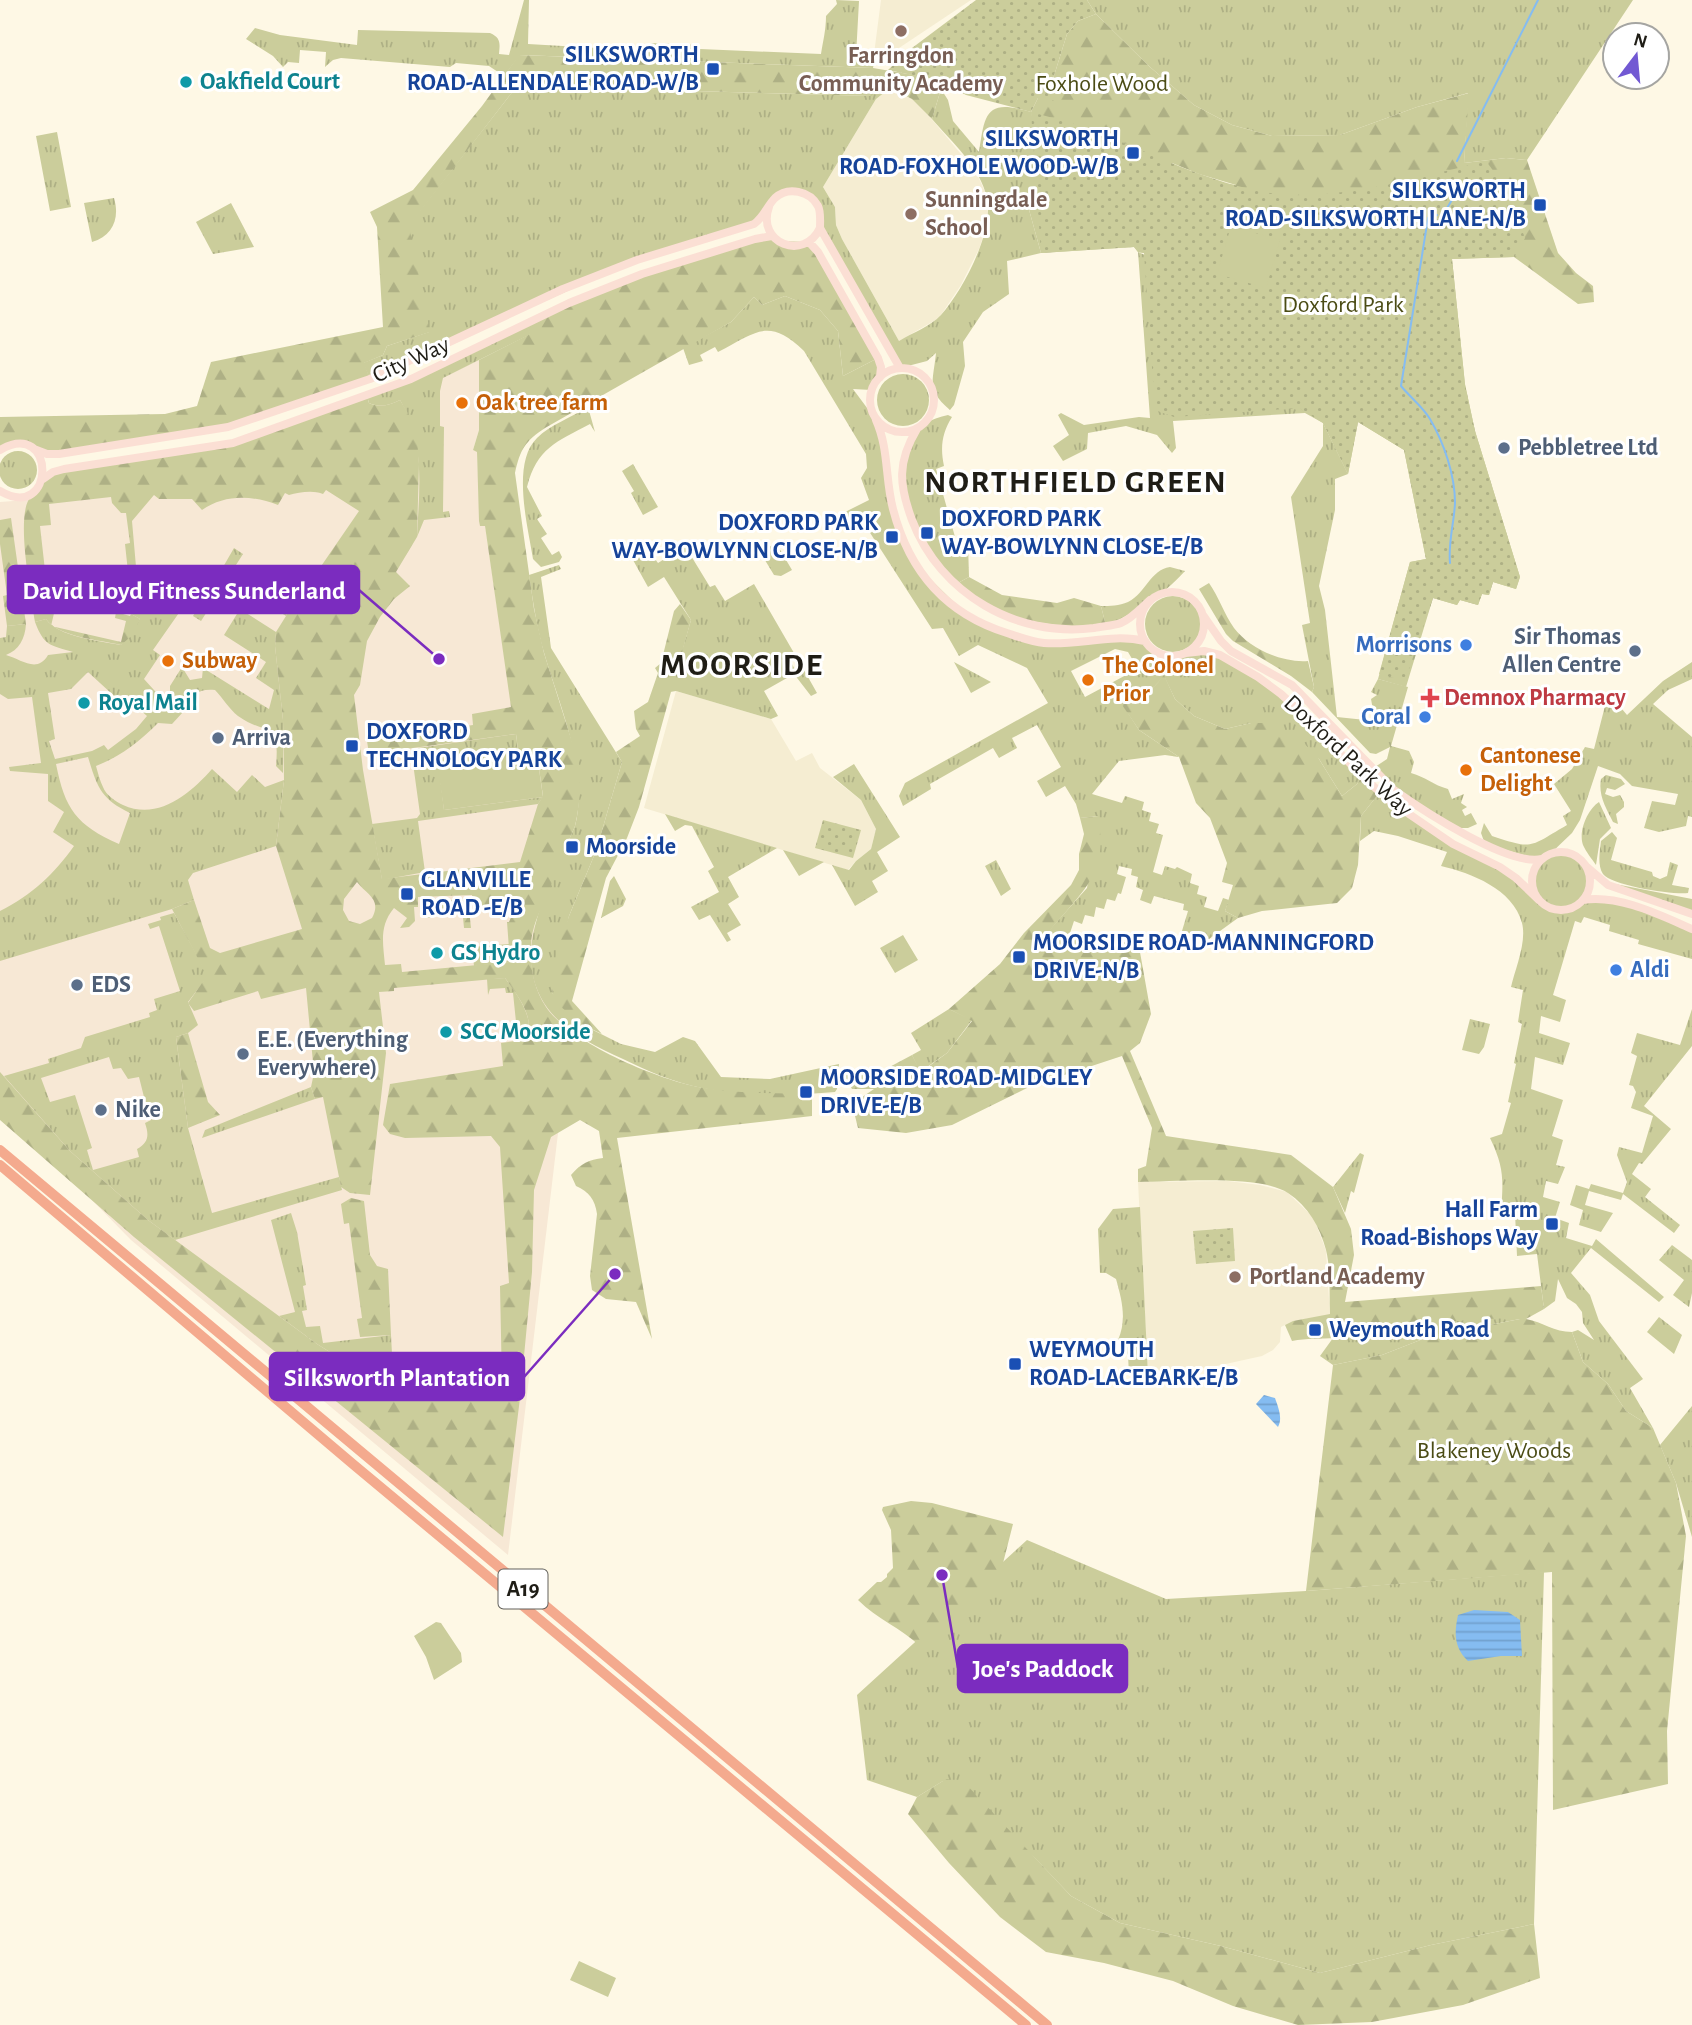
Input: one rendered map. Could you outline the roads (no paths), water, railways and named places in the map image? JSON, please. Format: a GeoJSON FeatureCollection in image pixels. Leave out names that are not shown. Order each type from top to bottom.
{"type":"FeatureCollection","features":[{"type":"Feature","properties":{"kind":"highway","name":"A19"},"geometry":{"type":"LineString","coordinates":[[0,1150],[1047,2025]]}},
{"type":"Feature","properties":{"kind":"highway","name":"A19"},"geometry":{"type":"LineString","coordinates":[[0,1165],[333,1448],[1026,2025]]}},
{"type":"Feature","properties":{"kind":"main road"},"geometry":{"type":"LineString","coordinates":[[820,228],[808,242],[793,246],[784,244],[772,236],[766,221],[769,207],[780,195],[789,191],[810,196],[819,209],[820,228],[900,368],[890,370],[880,377]]}},
{"type":"Feature","properties":{"kind":"main road","name":"City Way"},"geometry":{"type":"LineString","coordinates":[[0,450],[17,443],[47,454],[59,454],[228,427],[370,379],[563,289],[637,260],[754,224],[769,207]]}},
{"type":"Feature","properties":{"kind":"main road","name":"City Way"},"geometry":{"type":"LineString","coordinates":[[0,491],[8,495],[26,496],[34,491],[43,479],[64,469],[233,443],[411,379],[558,308],[642,274],[772,236]]}},
{"type":"Feature","properties":{"kind":"main road"},"geometry":{"type":"LineString","coordinates":[[808,242],[818,252],[878,358],[880,377]]}},
{"type":"Feature","properties":{"kind":"main road"},"geometry":{"type":"LineString","coordinates":[[403,364],[411,379]]}},
{"type":"Feature","properties":{"kind":"main road","name":"Doxford Park Way"},"geometry":{"type":"LineString","coordinates":[[900,368],[915,370],[926,379],[934,394],[933,410],[906,448],[901,466],[902,486],[911,518],[925,548],[940,569],[981,604],[1017,621],[1059,630],[1083,629],[1121,623],[1150,600],[1165,593],[1184,594],[1197,604],[1221,641],[1231,651],[1292,685],[1394,790],[1412,803],[1500,852],[1525,860],[1542,859],[1548,855],[1566,852],[1577,855],[1608,885],[1692,914]]}},
{"type":"Feature","properties":{"kind":"main road","name":"Doxford Park Way"},"geometry":{"type":"LineString","coordinates":[[880,377],[871,390],[869,400],[885,443],[888,487],[902,539],[929,585],[968,617],[993,629],[1041,643],[1080,643],[1130,638],[1145,641],[1154,651],[1163,655],[1178,656],[1205,651],[1220,655],[1281,694],[1390,801],[1453,845],[1500,867],[1548,908],[1571,908],[1583,900],[1606,899],[1644,910],[1692,929]]}},
{"type":"Feature","properties":{"kind":"main road"},"geometry":{"type":"LineString","coordinates":[[876,420],[887,429],[899,433],[917,429]]}},
{"type":"Feature","properties":{"kind":"main road"},"geometry":{"type":"LineString","coordinates":[[34,449],[43,463],[43,479]]}},
{"type":"Feature","properties":{"kind":"main road"},"geometry":{"type":"LineString","coordinates":[[1145,641],[1140,621],[1150,600]]}},
{"type":"Feature","properties":{"kind":"main road"},"geometry":{"type":"LineString","coordinates":[[1186,653],[1202,636],[1203,615]]}},
{"type":"Feature","properties":{"kind":"main road"},"geometry":{"type":"LineString","coordinates":[[1539,900],[1533,891],[1532,877],[1535,867],[1542,859]]}},
{"type":"Feature","properties":{"kind":"main road"},"geometry":{"type":"LineString","coordinates":[[1583,900],[1590,884],[1585,865]]}},
{"type":"Feature","properties":{"kind":"water"},"geometry":{"type":"Polygon","coordinates":[[[1264,1395],[1275,1398],[1280,1416],[1278,1427],[1256,1404],[1264,1395]]]}},
{"type":"Feature","properties":{"kind":"water"},"geometry":{"type":"Polygon","coordinates":[[[1474,1610],[1508,1612],[1520,1620],[1522,1656],[1468,1661],[1456,1640],[1456,1628],[1458,1615],[1474,1610]]]}},
{"type":"Feature","properties":{"kind":"waterway"},"geometry":{"type":"LineString","coordinates":[[1457,161],[1538,0]]}},
{"type":"Feature","properties":{"kind":"waterway"},"geometry":{"type":"LineString","coordinates":[[1444,213],[1458,190]]}},
{"type":"Feature","properties":{"kind":"waterway"},"geometry":{"type":"LineString","coordinates":[[1437,215],[1428,218],[1401,386],[1430,419],[1451,470],[1455,503],[1450,563]]}},
{"type":"Feature","properties":{"kind":"place","name":"Farringdon Community Academy"},"geometry":{"type":"Point","coordinates":[901,31]}},
{"type":"Feature","properties":{"kind":"place","name":"SILKSWORTH ROAD-ALLENDALE ROAD-W/B"},"geometry":{"type":"Point","coordinates":[713,69]}},
{"type":"Feature","properties":{"kind":"place","name":"Oakfield Court"},"geometry":{"type":"Point","coordinates":[186,82]}},
{"type":"Feature","properties":{"kind":"place","name":"SILKSWORTH ROAD-FOXHOLE WOOD-W/B"},"geometry":{"type":"Point","coordinates":[1133,153]}},
{"type":"Feature","properties":{"kind":"place","name":"SILKSWORTH ROAD-SILKSWORTH LANE-N/B"},"geometry":{"type":"Point","coordinates":[1540,205]}},
{"type":"Feature","properties":{"kind":"place","name":"Sunningdale School"},"geometry":{"type":"Point","coordinates":[911,214]}},
{"type":"Feature","properties":{"kind":"place","name":"Oak tree farm"},"geometry":{"type":"Point","coordinates":[462,403]}},
{"type":"Feature","properties":{"kind":"place","name":"Pebbletree Ltd"},"geometry":{"type":"Point","coordinates":[1504,448]}},
{"type":"Feature","properties":{"kind":"place","name":"DOXFORD PARK WAY-BOWLYNN CLOSE-E/B"},"geometry":{"type":"Point","coordinates":[927,533]}},
{"type":"Feature","properties":{"kind":"place","name":"DOXFORD PARK WAY-BOWLYNN CLOSE-N/B"},"geometry":{"type":"Point","coordinates":[892,537]}},
{"type":"Feature","properties":{"kind":"place","name":"Morrisons"},"geometry":{"type":"Point","coordinates":[1466,645]}},
{"type":"Feature","properties":{"kind":"place","name":"Sir Thomas Allen Centre"},"geometry":{"type":"Point","coordinates":[1635,651]}},
{"type":"Feature","properties":{"kind":"place","name":"David Lloyd Fitness Sunderland"},"geometry":{"type":"Point","coordinates":[439,659]}},
{"type":"Feature","properties":{"kind":"place","name":"Subway"},"geometry":{"type":"Point","coordinates":[168,661]}},
{"type":"Feature","properties":{"kind":"place","name":"The Colonel Prior"},"geometry":{"type":"Point","coordinates":[1088,680]}},
{"type":"Feature","properties":{"kind":"place","name":"Demnox Pharmacy"},"geometry":{"type":"Point","coordinates":[1430,698]}},
{"type":"Feature","properties":{"kind":"place","name":"Royal Mail"},"geometry":{"type":"Point","coordinates":[84,703]}},
{"type":"Feature","properties":{"kind":"place","name":"Coral"},"geometry":{"type":"Point","coordinates":[1425,717]}},
{"type":"Feature","properties":{"kind":"place","name":"Arriva"},"geometry":{"type":"Point","coordinates":[218,738]}},
{"type":"Feature","properties":{"kind":"place","name":"DOXFORD TECHNOLOGY PARK"},"geometry":{"type":"Point","coordinates":[352,746]}},
{"type":"Feature","properties":{"kind":"place","name":"Cantonese Delight"},"geometry":{"type":"Point","coordinates":[1466,770]}},
{"type":"Feature","properties":{"kind":"place","name":"Moorside"},"geometry":{"type":"Point","coordinates":[572,847]}},
{"type":"Feature","properties":{"kind":"place","name":"GLANVILLE ROAD -E/B"},"geometry":{"type":"Point","coordinates":[407,894]}},
{"type":"Feature","properties":{"kind":"place","name":"GS Hydro"},"geometry":{"type":"Point","coordinates":[437,953]}},
{"type":"Feature","properties":{"kind":"place","name":"MOORSIDE ROAD-MANNINGFORD DRIVE-N/B"},"geometry":{"type":"Point","coordinates":[1019,957]}},
{"type":"Feature","properties":{"kind":"place","name":"Aldi"},"geometry":{"type":"Point","coordinates":[1616,970]}},
{"type":"Feature","properties":{"kind":"place","name":"EDS"},"geometry":{"type":"Point","coordinates":[77,985]}},
{"type":"Feature","properties":{"kind":"place","name":"SCC Moorside"},"geometry":{"type":"Point","coordinates":[446,1032]}},
{"type":"Feature","properties":{"kind":"place","name":"E.E. (Everything Everywhere)"},"geometry":{"type":"Point","coordinates":[243,1054]}},
{"type":"Feature","properties":{"kind":"place","name":"MOORSIDE ROAD-MIDGLEY DRIVE-E/B"},"geometry":{"type":"Point","coordinates":[806,1092]}},
{"type":"Feature","properties":{"kind":"place","name":"Nike"},"geometry":{"type":"Point","coordinates":[101,1110]}},
{"type":"Feature","properties":{"kind":"place","name":"Hall Farm Road-Bishops Way"},"geometry":{"type":"Point","coordinates":[1552,1224]}},
{"type":"Feature","properties":{"kind":"place","name":"Silksworth Plantation"},"geometry":{"type":"Point","coordinates":[615,1274]}},
{"type":"Feature","properties":{"kind":"place","name":"Portland Academy"},"geometry":{"type":"Point","coordinates":[1235,1277]}},
{"type":"Feature","properties":{"kind":"place","name":"Weymouth Road"},"geometry":{"type":"Point","coordinates":[1315,1330]}},
{"type":"Feature","properties":{"kind":"place","name":"WEYMOUTH ROAD-LACEBARK-E/B"},"geometry":{"type":"Point","coordinates":[1015,1364]}},
{"type":"Feature","properties":{"kind":"place","name":"Joe's Paddock"},"geometry":{"type":"Point","coordinates":[942,1575]}},
{"type":"Feature","properties":{"kind":"district","name":"NORTHFIELD GREEN"},"geometry":{"type":"Point","coordinates":[1076,482]}},
{"type":"Feature","properties":{"kind":"district","name":"MOORSIDE"},"geometry":{"type":"Point","coordinates":[742,665]}},
{"type":"Feature","properties":{"kind":"park label","name":"Foxhole Wood"},"geometry":{"type":"Point","coordinates":[1102,84]}},
{"type":"Feature","properties":{"kind":"park label","name":"Doxford Park"},"geometry":{"type":"Point","coordinates":[1343,305]}},
{"type":"Feature","properties":{"kind":"park label","name":"Blakeney Woods"},"geometry":{"type":"Point","coordinates":[1494,1451]}}]}
